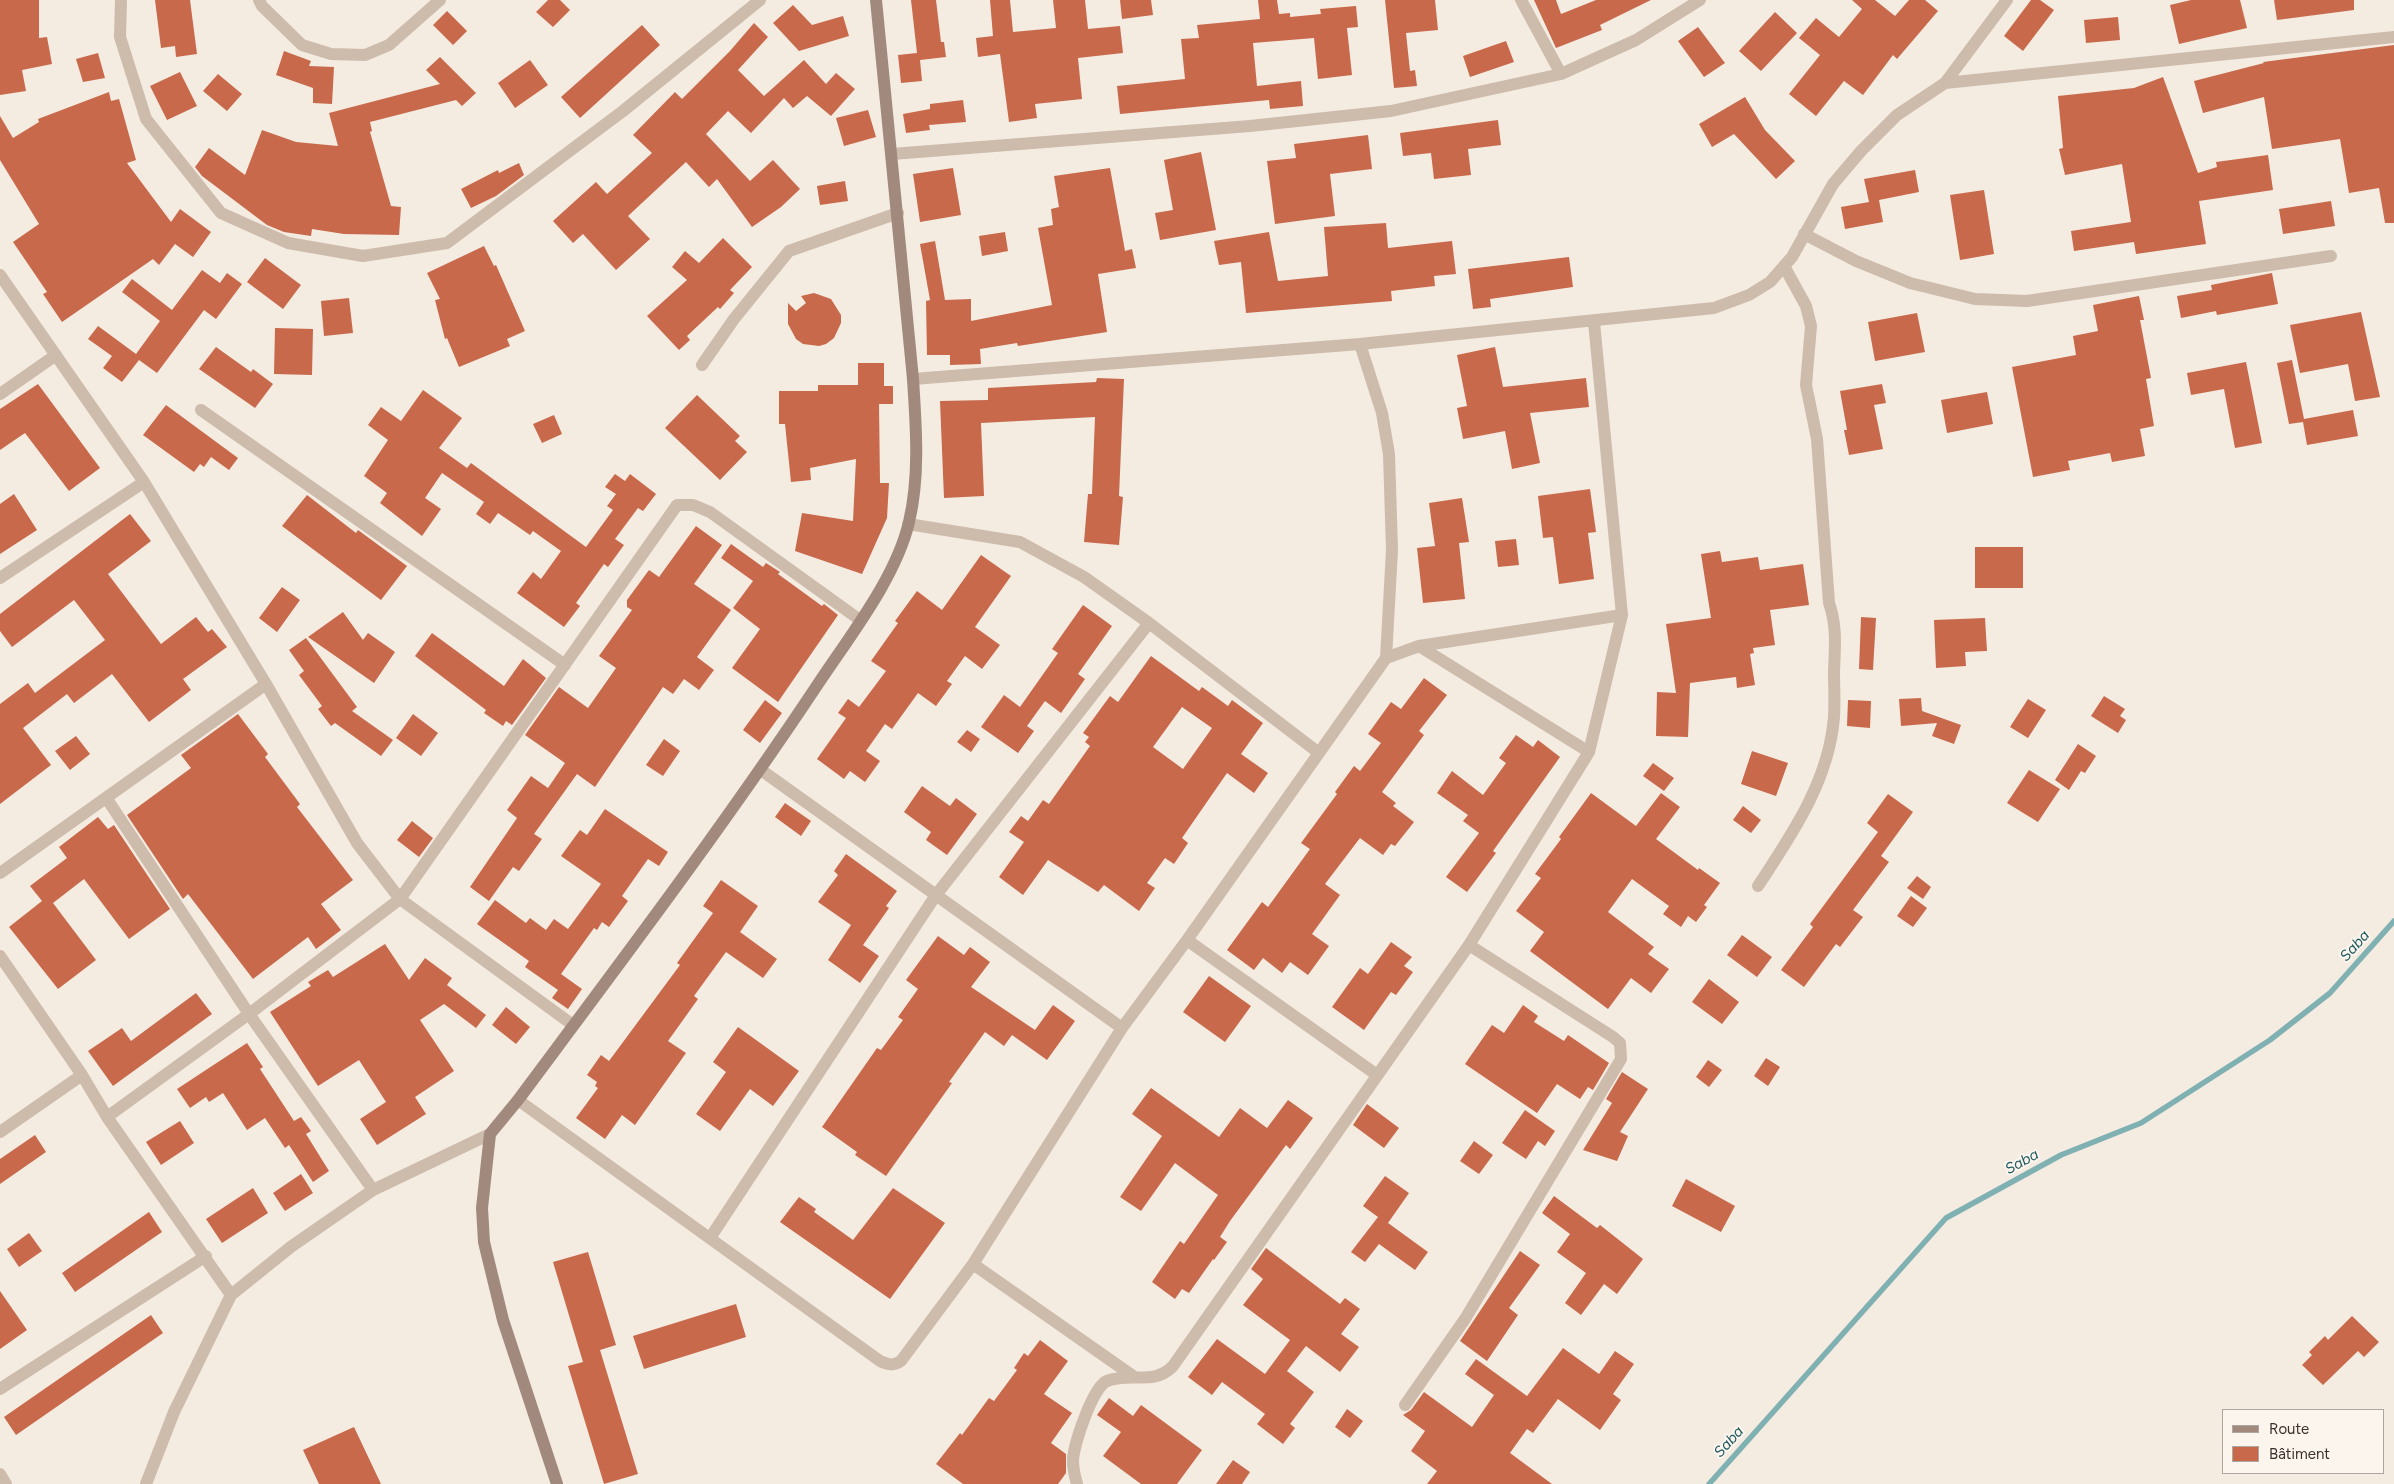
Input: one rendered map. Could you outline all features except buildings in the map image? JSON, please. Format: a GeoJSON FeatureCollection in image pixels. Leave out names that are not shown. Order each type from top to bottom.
{"type":"FeatureCollection","features":[{"type":"Feature","properties":{"kind":"street"},"geometry":{"type":"LineString","coordinates":[[121,0],[120,37],[146,119],[221,213],[288,243],[363,256],[447,243],[623,111],[760,0]]}},
{"type":"Feature","properties":{"kind":"street"},"geometry":{"type":"LineString","coordinates":[[259,0],[262,6],[302,45],[331,54],[365,55],[389,45],[440,0]]}},
{"type":"Feature","properties":{"kind":"street"},"geometry":{"type":"LineString","coordinates":[[146,1484],[174,1412],[232,1295],[292,1246],[373,1190],[490,1134],[574,1025],[761,770],[886,580],[908,524],[914,492],[916,439],[913,379],[898,213],[876,0]]}},
{"type":"Feature","properties":{"kind":"street"},"geometry":{"type":"LineString","coordinates":[[1520,0],[1561,74]]}},
{"type":"Feature","properties":{"kind":"street"},"geometry":{"type":"LineString","coordinates":[[892,154],[1250,126],[1391,111],[1561,74],[1636,40],[1700,0]]}},
{"type":"Feature","properties":{"kind":"street"},"geometry":{"type":"LineString","coordinates":[[913,379],[1360,344],[1594,322],[1714,308],[1749,295],[1770,282],[1792,257],[1833,184],[1861,151],[1897,115],[1944,83],[2007,0]]}},
{"type":"Feature","properties":{"kind":"street"},"geometry":{"type":"LineString","coordinates":[[1944,83],[2394,37]]}},
{"type":"Feature","properties":{"kind":"street"},"geometry":{"type":"LineString","coordinates":[[702,365],[734,319],[789,251],[898,213]]}},
{"type":"Feature","properties":{"kind":"street"},"geometry":{"type":"LineString","coordinates":[[1804,234],[1856,261],[1910,283],[1975,299],[2026,301],[2331,256]]}},
{"type":"Feature","properties":{"kind":"street"},"geometry":{"type":"LineString","coordinates":[[1758,886],[1794,832],[1815,792],[1828,751],[1834,718],[1835,624],[1829,602],[1817,439],[1806,385],[1811,326],[1806,306],[1784,266]]}},
{"type":"Feature","properties":{"kind":"street"},"geometry":{"type":"LineString","coordinates":[[0,275],[144,482],[266,684],[357,843],[400,899],[574,1025]]}},
{"type":"Feature","properties":{"kind":"street"},"geometry":{"type":"LineString","coordinates":[[973,1264],[1133,1376],[1147,1379],[1166,1374],[1469,945],[1589,752],[1622,615],[1594,322]]}},
{"type":"Feature","properties":{"kind":"street"},"geometry":{"type":"LineString","coordinates":[[518,1100],[888,1365],[901,1361],[909,1353],[973,1264],[1122,1028],[1187,940],[1386,658],[1392,550],[1389,463],[1382,413],[1360,344]]}},
{"type":"Feature","properties":{"kind":"street"},"geometry":{"type":"LineString","coordinates":[[0,394],[56,355]]}},
{"type":"Feature","properties":{"kind":"street"},"geometry":{"type":"LineString","coordinates":[[201,410],[565,665]]}},
{"type":"Feature","properties":{"kind":"street"},"geometry":{"type":"LineString","coordinates":[[0,578],[144,482]]}},
{"type":"Feature","properties":{"kind":"street"},"geometry":{"type":"LineString","coordinates":[[107,1117],[249,1014],[400,899],[677,505],[694,505],[710,512],[860,620]]}},
{"type":"Feature","properties":{"kind":"street"},"geometry":{"type":"LineString","coordinates":[[908,524],[1020,542],[1084,577],[1149,623],[1319,753]]}},
{"type":"Feature","properties":{"kind":"street"},"geometry":{"type":"LineString","coordinates":[[1386,658],[1419,646],[1622,615]]}},
{"type":"Feature","properties":{"kind":"street"},"geometry":{"type":"LineString","coordinates":[[710,1238],[936,895],[1149,623]]}},
{"type":"Feature","properties":{"kind":"street"},"geometry":{"type":"LineString","coordinates":[[1419,646],[1589,752]]}},
{"type":"Feature","properties":{"kind":"street"},"geometry":{"type":"LineString","coordinates":[[0,873],[107,799],[266,684]]}},
{"type":"Feature","properties":{"kind":"street"},"geometry":{"type":"LineString","coordinates":[[761,770],[1122,1028]]}},
{"type":"Feature","properties":{"kind":"street"},"geometry":{"type":"LineString","coordinates":[[107,799],[249,1014],[373,1190]]}},
{"type":"Feature","properties":{"kind":"street"},"geometry":{"type":"LineString","coordinates":[[1187,940],[1377,1075]]}},
{"type":"Feature","properties":{"kind":"street"},"geometry":{"type":"LineString","coordinates":[[1405,1405],[1466,1319],[1621,1059],[1620,1043],[1613,1036],[1469,945]]}},
{"type":"Feature","properties":{"kind":"street"},"geometry":{"type":"LineString","coordinates":[[0,956],[82,1074],[107,1117],[232,1295]]}},
{"type":"Feature","properties":{"kind":"street"},"geometry":{"type":"LineString","coordinates":[[0,1132],[82,1074]]}},
{"type":"Feature","properties":{"kind":"street"},"geometry":{"type":"LineString","coordinates":[[490,1134],[482,1208],[484,1242],[503,1320],[557,1484]]}},
{"type":"Feature","properties":{"kind":"street"},"geometry":{"type":"LineString","coordinates":[[0,1389],[206,1256]]}},
{"type":"Feature","properties":{"kind":"street"},"geometry":{"type":"LineString","coordinates":[[1077,1484],[1073,1463],[1074,1448],[1095,1395],[1101,1385],[1107,1381],[1133,1376]]}},
{"type":"Feature","properties":{"kind":"street"},"geometry":{"type":"LineString","coordinates":[[0,1474],[6,1484]]}},
{"type":"Feature","properties":{"kind":"waterway","name":"Saba"},"geometry":{"type":"LineString","coordinates":[[1709,1484],[1946,1218],[2061,1155],[2141,1123],[2270,1040],[2330,993],[2394,921]]}}]}
